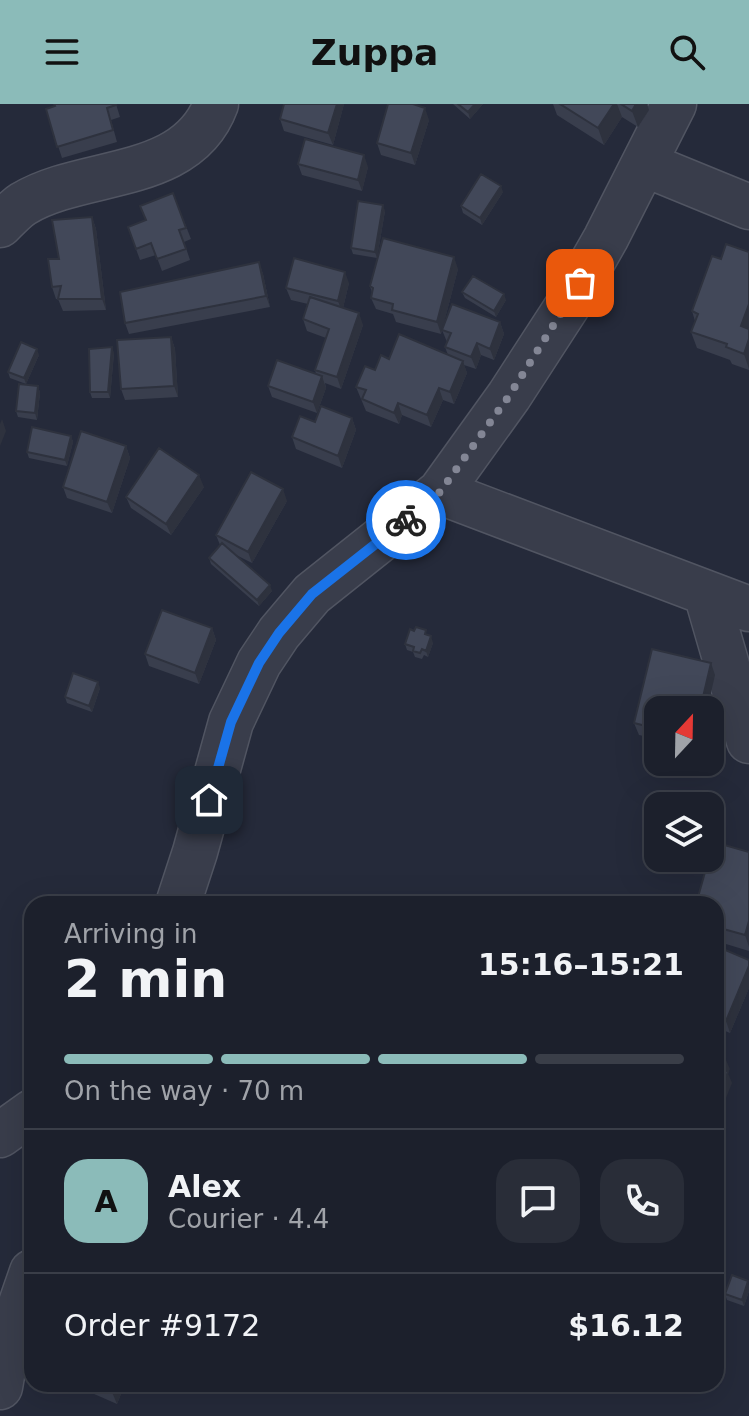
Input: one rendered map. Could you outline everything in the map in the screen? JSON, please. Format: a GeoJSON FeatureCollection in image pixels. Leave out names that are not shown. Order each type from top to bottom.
{"type":"FeatureCollection","features":[{"type":"Feature","properties":{"kind":"street"},"geometry":{"type":"LineString","coordinates":[[0,225],[21,205],[52,191],[153,164],[189,145],[212,115],[216,104]]}},
{"type":"Feature","properties":{"kind":"street"},"geometry":{"type":"LineString","coordinates":[[181,896],[231,722],[259,663],[279,633],[312,594],[440,492],[509,396],[568,305],[674,104]]}},
{"type":"Feature","properties":{"kind":"street"},"geometry":{"type":"LineString","coordinates":[[644,164],[749,207]]}},
{"type":"Feature","properties":{"kind":"street"},"geometry":{"type":"LineString","coordinates":[[440,492],[749,609]]}},
{"type":"Feature","properties":{"kind":"street"},"geometry":{"type":"LineString","coordinates":[[706,593],[749,741]]}},
{"type":"Feature","properties":{"kind":"street"},"geometry":{"type":"LineString","coordinates":[[0,1135],[24,1118]]}},
{"type":"Feature","properties":{"kind":"street"},"geometry":{"type":"LineString","coordinates":[[0,1387],[8,1341],[24,1295]]}},
{"type":"Feature","properties":{"kind":"building"},"geometry":{"type":"Polygon","coordinates":[[[54,104],[115,104],[107,108],[113,130],[57,147],[46,109],[54,104]]]}},
{"type":"Feature","properties":{"kind":"building"},"geometry":{"type":"Polygon","coordinates":[[[284,104],[337,104],[328,133],[280,119],[284,104]]]}},
{"type":"Feature","properties":{"kind":"building"},"geometry":{"type":"Polygon","coordinates":[[[388,104],[413,104],[425,108],[411,153],[377,143],[388,104]]]}},
{"type":"Feature","properties":{"kind":"building"},"geometry":{"type":"Polygon","coordinates":[[[458,104],[475,104],[468,112],[458,104]]]}},
{"type":"Feature","properties":{"kind":"building"},"geometry":{"type":"Polygon","coordinates":[[[560,104],[614,104],[598,128],[560,104]]]}},
{"type":"Feature","properties":{"kind":"building"},"geometry":{"type":"Polygon","coordinates":[[[621,104],[636,104],[632,111],[621,104]]]}},
{"type":"Feature","properties":{"kind":"building"},"geometry":{"type":"Polygon","coordinates":[[[305,139],[364,155],[358,180],[298,164],[305,139]]]}},
{"type":"Feature","properties":{"kind":"building"},"geometry":{"type":"Polygon","coordinates":[[[481,174],[501,186],[480,218],[461,206],[481,174]]]}},
{"type":"Feature","properties":{"kind":"building"},"geometry":{"type":"Polygon","coordinates":[[[173,193],[186,228],[179,230],[186,249],[157,259],[151,243],[136,249],[128,227],[146,220],[140,206],[173,193]]]}},
{"type":"Feature","properties":{"kind":"building"},"geometry":{"type":"Polygon","coordinates":[[[358,201],[383,205],[375,252],[351,248],[358,201]]]}},
{"type":"Feature","properties":{"kind":"building"},"geometry":{"type":"Polygon","coordinates":[[[92,217],[102,299],[58,299],[61,286],[52,287],[48,259],[59,259],[52,220],[92,217]]]}},
{"type":"Feature","properties":{"kind":"building"},"geometry":{"type":"Polygon","coordinates":[[[383,238],[454,257],[437,322],[392,310],[393,304],[371,298],[373,288],[370,286],[383,238]]]}},
{"type":"Feature","properties":{"kind":"building"},"geometry":{"type":"Polygon","coordinates":[[[726,244],[749,252],[749,304],[741,326],[749,329],[744,354],[726,347],[727,344],[691,332],[698,314],[692,311],[712,256],[721,259],[726,244]]]}},
{"type":"Feature","properties":{"kind":"building"},"geometry":{"type":"Polygon","coordinates":[[[294,258],[345,272],[338,301],[286,288],[294,258]]]}},
{"type":"Feature","properties":{"kind":"building"},"geometry":{"type":"Polygon","coordinates":[[[259,262],[266,296],[125,323],[120,292],[259,262]]]}},
{"type":"Feature","properties":{"kind":"building"},"geometry":{"type":"Polygon","coordinates":[[[473,276],[504,294],[494,311],[462,292],[473,276]]]}},
{"type":"Feature","properties":{"kind":"building"},"geometry":{"type":"Polygon","coordinates":[[[310,297],[359,313],[337,377],[315,370],[329,329],[303,319],[310,297]]]}},
{"type":"Feature","properties":{"kind":"building"},"geometry":{"type":"Polygon","coordinates":[[[452,304],[500,322],[490,349],[477,343],[471,357],[445,347],[451,333],[442,330],[452,304]]]}},
{"type":"Feature","properties":{"kind":"building"},"geometry":{"type":"Polygon","coordinates":[[[399,334],[463,361],[450,392],[439,388],[427,415],[398,403],[394,413],[362,399],[366,390],[356,387],[365,366],[375,370],[381,355],[389,359],[399,334]]]}},
{"type":"Feature","properties":{"kind":"building"},"geometry":{"type":"Polygon","coordinates":[[[171,337],[174,386],[121,389],[117,340],[171,337]]]}},
{"type":"Feature","properties":{"kind":"building"},"geometry":{"type":"Polygon","coordinates":[[[21,342],[37,349],[24,378],[8,372],[21,342]]]}},
{"type":"Feature","properties":{"kind":"building"},"geometry":{"type":"Polygon","coordinates":[[[112,347],[108,392],[90,392],[89,349],[112,347]]]}},
{"type":"Feature","properties":{"kind":"building"},"geometry":{"type":"Polygon","coordinates":[[[277,360],[322,376],[313,402],[268,386],[277,360]]]}},
{"type":"Feature","properties":{"kind":"building"},"geometry":{"type":"Polygon","coordinates":[[[19,384],[38,386],[35,413],[16,411],[19,384]]]}},
{"type":"Feature","properties":{"kind":"building"},"geometry":{"type":"Polygon","coordinates":[[[321,406],[352,418],[338,456],[292,437],[300,416],[315,422],[321,406]]]}},
{"type":"Feature","properties":{"kind":"building"},"geometry":{"type":"Polygon","coordinates":[[[32,427],[71,436],[65,460],[27,452],[32,427]]]}},
{"type":"Feature","properties":{"kind":"building"},"geometry":{"type":"Polygon","coordinates":[[[81,431],[126,446],[107,502],[63,487],[81,431]]]}},
{"type":"Feature","properties":{"kind":"building"},"geometry":{"type":"Polygon","coordinates":[[[159,448],[199,475],[166,524],[126,497],[159,448]]]}},
{"type":"Feature","properties":{"kind":"building"},"geometry":{"type":"Polygon","coordinates":[[[251,472],[283,489],[248,552],[216,535],[251,472]]]}},
{"type":"Feature","properties":{"kind":"building"},"geometry":{"type":"Polygon","coordinates":[[[222,543],[270,585],[257,600],[209,558],[222,543]]]}},
{"type":"Feature","properties":{"kind":"building"},"geometry":{"type":"Polygon","coordinates":[[[162,610],[212,628],[195,673],[145,654],[162,610]]]}},
{"type":"Feature","properties":{"kind":"building"},"geometry":{"type":"Polygon","coordinates":[[[416,627],[426,630],[425,634],[431,636],[426,651],[422,649],[420,653],[405,644],[410,629],[414,631],[416,627]]]}},
{"type":"Feature","properties":{"kind":"building"},"geometry":{"type":"Polygon","coordinates":[[[652,649],[711,663],[703,696],[644,696],[644,726],[634,723],[652,649]]]}},
{"type":"Feature","properties":{"kind":"building"},"geometry":{"type":"Polygon","coordinates":[[[73,673],[98,682],[89,706],[65,697],[73,673]]]}},
{"type":"Feature","properties":{"kind":"building"},"geometry":{"type":"Polygon","coordinates":[[[724,845],[749,852],[749,921],[745,935],[724,929],[724,896],[698,896],[705,872],[724,872],[724,845]]]}},
{"type":"Feature","properties":{"kind":"building"},"geometry":{"type":"Polygon","coordinates":[[[724,949],[749,960],[724,1020],[724,949]]]}},
{"type":"Feature","properties":{"kind":"building"},"geometry":{"type":"Polygon","coordinates":[[[732,1275],[748,1281],[742,1300],[725,1294],[732,1275]]]}},
{"type":"Feature","properties":{"kind":"way so far"},"geometry":{"type":"LineString","coordinates":[[406,520],[440,492],[509,396],[580,283]]}},
{"type":"Feature","properties":{"kind":"route"},"geometry":{"type":"LineString","coordinates":[[209,800],[231,722],[259,663],[279,633],[312,594],[406,520]]}}]}
